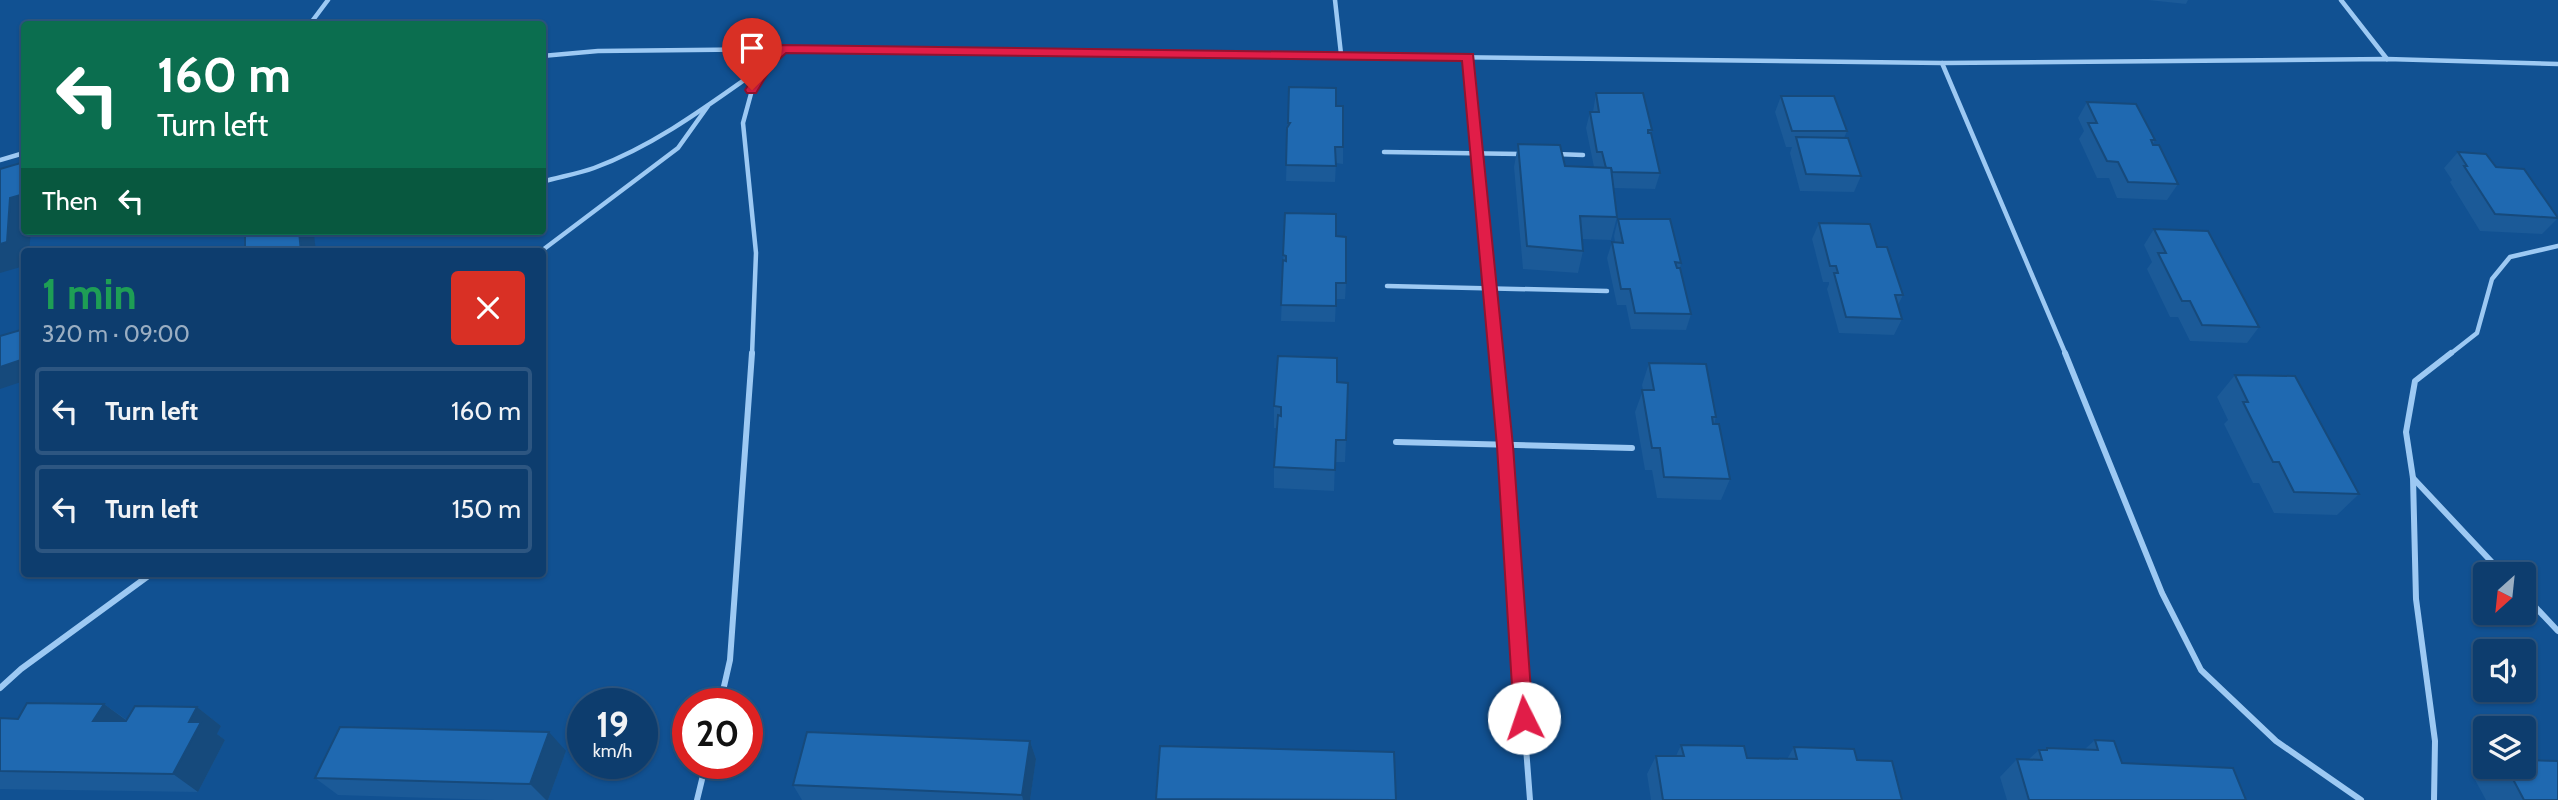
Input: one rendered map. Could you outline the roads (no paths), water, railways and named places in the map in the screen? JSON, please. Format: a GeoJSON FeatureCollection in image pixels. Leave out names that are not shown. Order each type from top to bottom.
{"type":"FeatureCollection","features":[{"type":"Feature","properties":{"kind":"lane"},"geometry":{"type":"LineString","coordinates":[[312,21],[328,0]]}},
{"type":"Feature","properties":{"kind":"lane"},"geometry":{"type":"LineString","coordinates":[[1335,0],[1341,54]]}},
{"type":"Feature","properties":{"kind":"lane"},"geometry":{"type":"LineString","coordinates":[[2341,0],[2386,59]]}},
{"type":"Feature","properties":{"kind":"lane"},"geometry":{"type":"LineString","coordinates":[[546,180],[593,169],[629,153],[709,104],[768,63],[782,49]]}},
{"type":"Feature","properties":{"kind":"lane"},"geometry":{"type":"LineString","coordinates":[[546,56],[598,51],[782,49],[1942,63],[2386,59],[2558,64]]}},
{"type":"Feature","properties":{"kind":"lane"},"geometry":{"type":"LineString","coordinates":[[1468,57],[1505,446],[1530,800]]}},
{"type":"Feature","properties":{"kind":"lane"},"geometry":{"type":"LineString","coordinates":[[724,688],[730,660],[754,324],[756,253],[743,123],[752,90],[768,63]]}},
{"type":"Feature","properties":{"kind":"lane"},"geometry":{"type":"LineString","coordinates":[[1942,63],[2043,299],[2162,593],[2201,670],[2276,741],[2361,800]]}},
{"type":"Feature","properties":{"kind":"lane"},"geometry":{"type":"LineString","coordinates":[[545,248],[678,148],[709,104]]}},
{"type":"Feature","properties":{"kind":"lane"},"geometry":{"type":"LineString","coordinates":[[1384,152],[1530,154]]}},
{"type":"Feature","properties":{"kind":"lane"},"geometry":{"type":"LineString","coordinates":[[0,160],[21,154]]}},
{"type":"Feature","properties":{"kind":"lane"},"geometry":{"type":"LineString","coordinates":[[1544,154],[1584,155]]}},
{"type":"Feature","properties":{"kind":"lane"},"geometry":{"type":"LineString","coordinates":[[2434,800],[2435,741],[2416,599],[2413,478],[2406,432],[2415,381],[2477,333],[2492,279],[2510,257],[2558,246]]}},
{"type":"Feature","properties":{"kind":"lane"},"geometry":{"type":"LineString","coordinates":[[1387,286],[1607,291]]}},
{"type":"Feature","properties":{"kind":"lane"},"geometry":{"type":"LineString","coordinates":[[1396,442],[1632,447]]}},
{"type":"Feature","properties":{"kind":"lane"},"geometry":{"type":"LineString","coordinates":[[2413,478],[2492,562]]}},
{"type":"Feature","properties":{"kind":"lane"},"geometry":{"type":"LineString","coordinates":[[0,688],[21,669],[147,577]]}},
{"type":"Feature","properties":{"kind":"lane"},"geometry":{"type":"LineString","coordinates":[[2536,608],[2558,631]]}},
{"type":"Feature","properties":{"kind":"lane"},"geometry":{"type":"LineString","coordinates":[[697,800],[702,779]]}}]}
